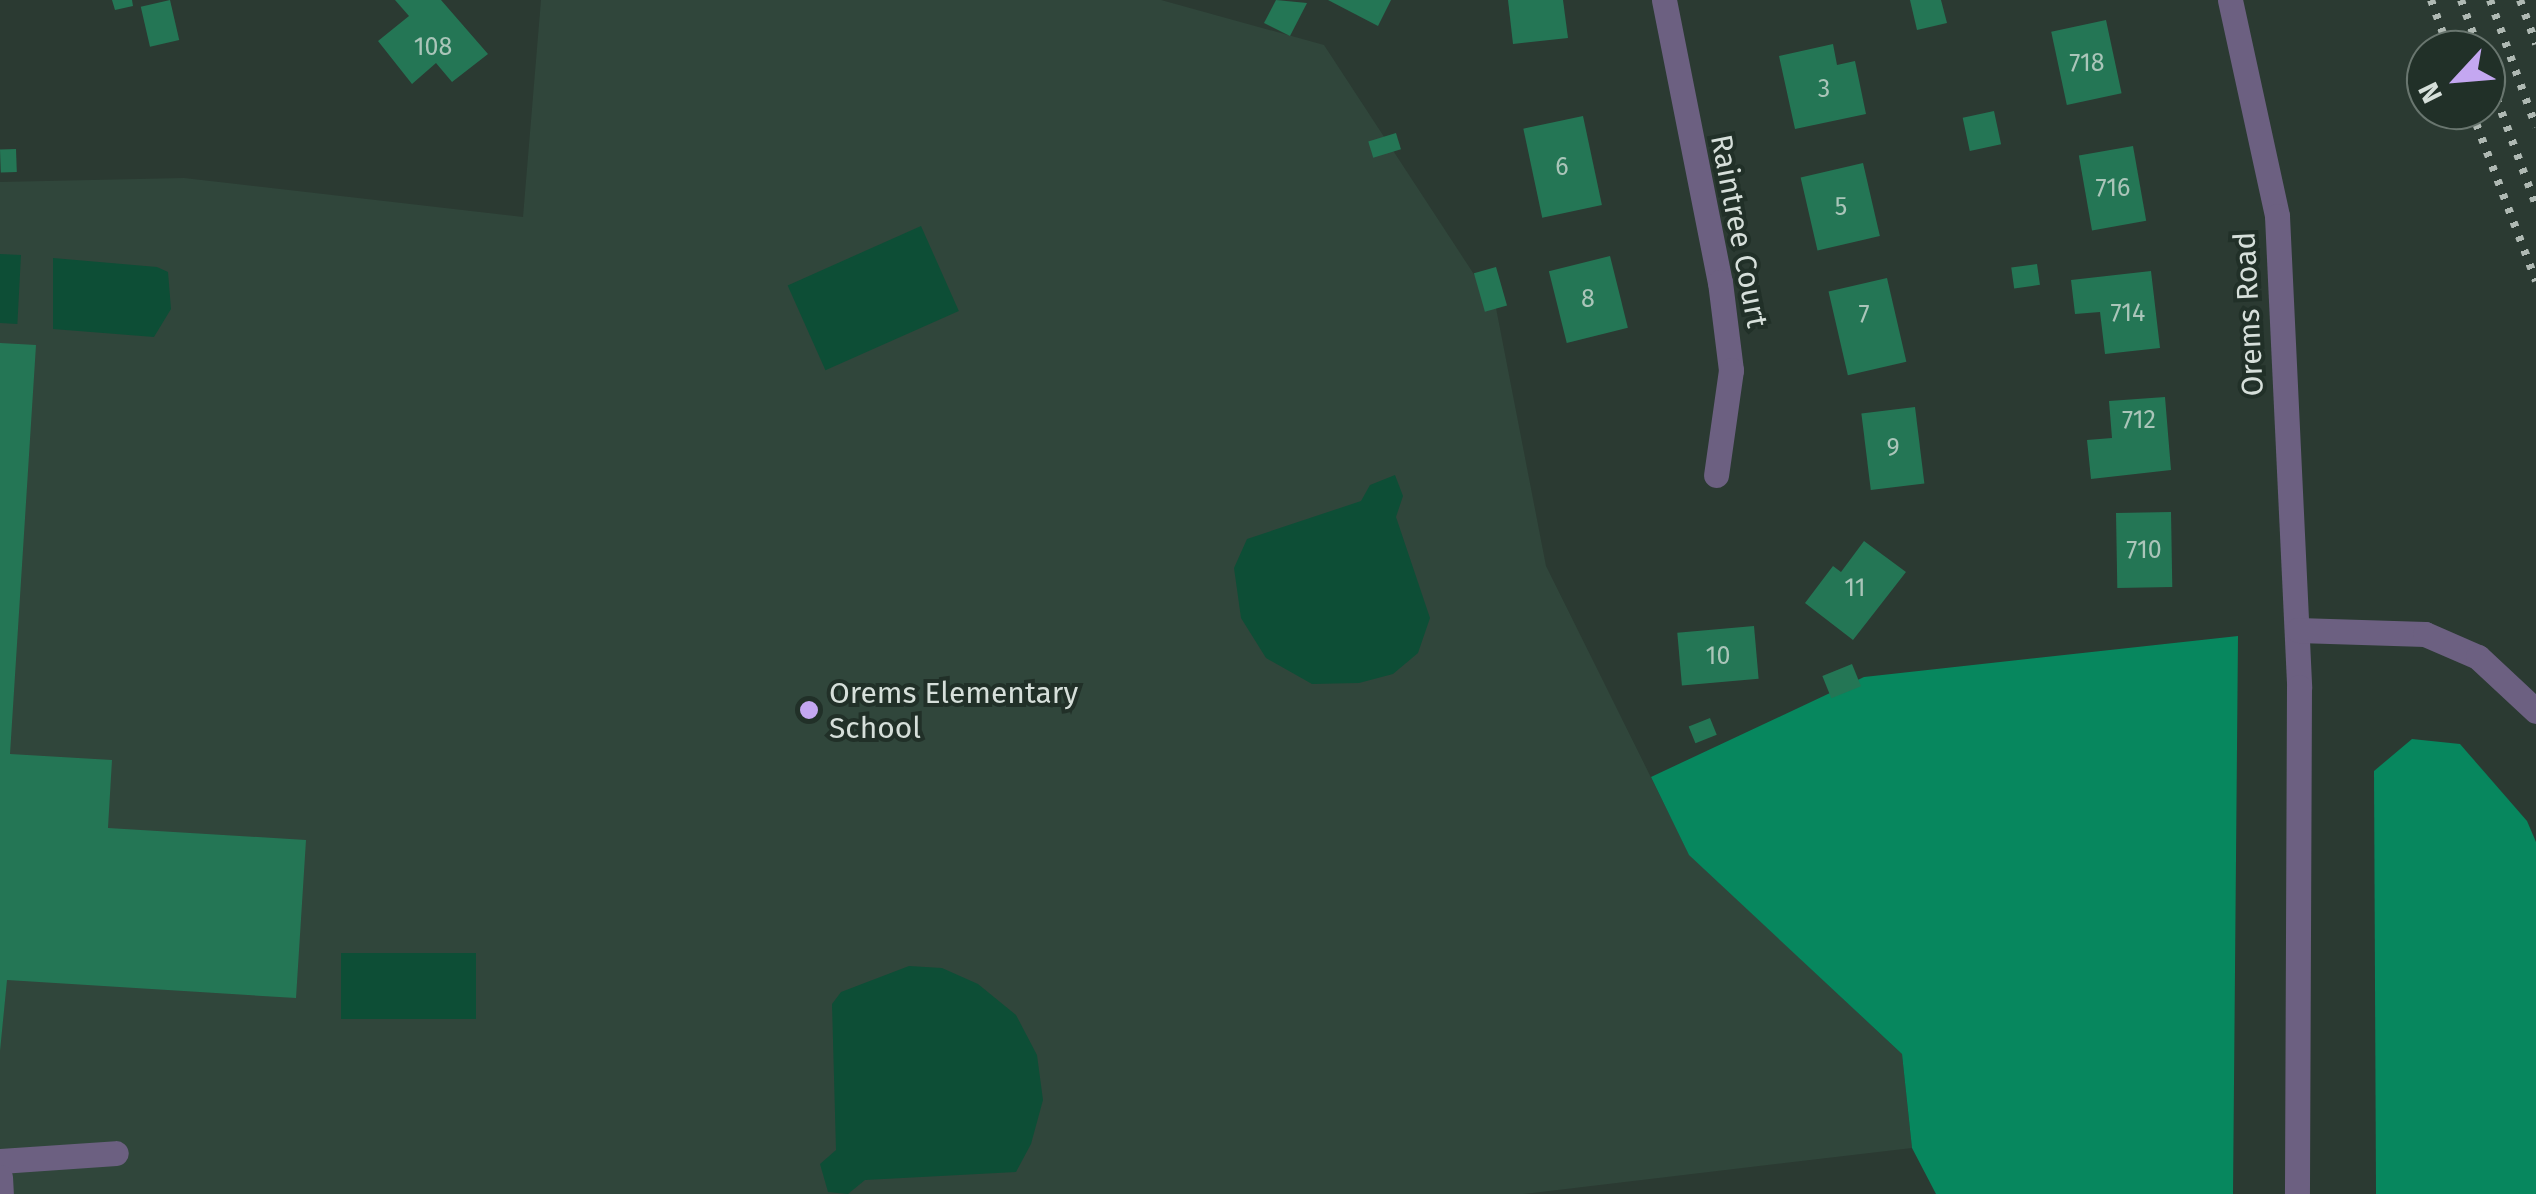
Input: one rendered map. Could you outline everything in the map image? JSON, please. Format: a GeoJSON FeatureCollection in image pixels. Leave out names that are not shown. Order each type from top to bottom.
{"type":"FeatureCollection","features":[{"type":"Feature","properties":{"kind":"street","name":"Raintree Court"},"geometry":{"type":"LineString","coordinates":[[1664,0],[1720,282],[1730,370],[1716,475]]}},
{"type":"Feature","properties":{"kind":"street","name":"Orems Road"},"geometry":{"type":"LineString","coordinates":[[2230,0],[2277,216],[2298,630],[2303,898],[2297,1194]]}},
{"type":"Feature","properties":{"kind":"street"},"geometry":{"type":"LineString","coordinates":[[2298,630],[2425,634],[2478,658],[2536,711]]}},
{"type":"Feature","properties":{"kind":"street"},"geometry":{"type":"LineString","coordinates":[[0,1161],[116,1153]]}},
{"type":"Feature","properties":{"kind":"street"},"geometry":{"type":"LineString","coordinates":[[0,1177],[1,1194]]}},
{"type":"Feature","properties":{"kind":"shaded area","name":"Orems Elementary School"},"geometry":{"type":"Polygon","coordinates":[[[541,0],[1161,0],[1324,45],[1496,308],[1546,566],[1689,854],[1902,1054],[1912,1148],[1523,1194],[0,1194],[0,182],[184,178],[523,217],[541,0]]]}},
{"type":"Feature","properties":{"kind":"green space"},"geometry":{"type":"Polygon","coordinates":[[[921,226],[959,311],[825,370],[788,285],[921,226]]]}},
{"type":"Feature","properties":{"kind":"green space"},"geometry":{"type":"Polygon","coordinates":[[[0,254],[21,255],[17,324],[0,323],[0,254]]]}},
{"type":"Feature","properties":{"kind":"green space"},"geometry":{"type":"Polygon","coordinates":[[[53,258],[157,267],[168,272],[171,309],[154,337],[53,329],[53,258]]]}},
{"type":"Feature","properties":{"kind":"green space"},"geometry":{"type":"Polygon","coordinates":[[[1395,475],[1403,496],[1396,517],[1430,618],[1418,653],[1393,674],[1359,683],[1312,684],[1266,658],[1241,618],[1234,568],[1247,539],[1361,501],[1370,485],[1395,475]]]}},
{"type":"Feature","properties":{"kind":"green space"},"geometry":{"type":"Polygon","coordinates":[[[2238,636],[2233,1194],[1936,1194],[1912,1148],[1902,1054],[1689,855],[1651,777],[1864,677],[2238,636]]]}},
{"type":"Feature","properties":{"kind":"green space"},"geometry":{"type":"Polygon","coordinates":[[[2412,739],[2460,744],[2527,821],[2536,842],[2536,1194],[2376,1194],[2374,771],[2412,739]]]}},
{"type":"Feature","properties":{"kind":"green space"},"geometry":{"type":"Polygon","coordinates":[[[341,953],[476,953],[476,1019],[341,1019],[341,953]]]}},
{"type":"Feature","properties":{"kind":"green space"},"geometry":{"type":"Polygon","coordinates":[[[909,966],[942,968],[978,984],[1016,1015],[1037,1055],[1043,1100],[1031,1144],[1016,1172],[865,1180],[848,1194],[828,1192],[820,1164],[836,1150],[832,1004],[841,992],[909,966]]]}},
{"type":"Feature","properties":{"kind":"building"},"geometry":{"type":"Polygon","coordinates":[[[112,0],[132,0],[133,6],[115,10],[112,0]]]}},
{"type":"Feature","properties":{"kind":"building"},"geometry":{"type":"Polygon","coordinates":[[[170,0],[179,40],[150,47],[141,7],[170,0]]]}},
{"type":"Feature","properties":{"kind":"building"},"geometry":{"type":"Polygon","coordinates":[[[395,0],[441,0],[488,54],[452,82],[436,63],[412,84],[378,41],[409,16],[395,0]]]}},
{"type":"Feature","properties":{"kind":"building"},"geometry":{"type":"Polygon","coordinates":[[[1276,0],[1307,3],[1290,36],[1264,23],[1276,0]]]}},
{"type":"Feature","properties":{"kind":"building"},"geometry":{"type":"Polygon","coordinates":[[[1328,0],[1391,0],[1378,26],[1328,0]]]}},
{"type":"Feature","properties":{"kind":"building"},"geometry":{"type":"Polygon","coordinates":[[[1508,0],[1563,0],[1568,38],[1513,44],[1508,0]]]}},
{"type":"Feature","properties":{"kind":"building"},"geometry":{"type":"Polygon","coordinates":[[[1910,0],[1941,0],[1947,23],[1917,30],[1910,0]]]}},
{"type":"Feature","properties":{"kind":"building"},"geometry":{"type":"Polygon","coordinates":[[[2106,20],[2122,93],[2067,105],[2051,32],[2106,20]]]}},
{"type":"Feature","properties":{"kind":"building"},"geometry":{"type":"Polygon","coordinates":[[[1833,44],[1837,65],[1855,61],[1866,114],[1795,129],[1779,56],[1833,44]]]}},
{"type":"Feature","properties":{"kind":"building"},"geometry":{"type":"Polygon","coordinates":[[[1994,111],[2001,144],[1970,151],[1963,118],[1994,111]]]}},
{"type":"Feature","properties":{"kind":"building"},"geometry":{"type":"Polygon","coordinates":[[[1583,116],[1602,205],[1542,218],[1523,129],[1583,116]]]}},
{"type":"Feature","properties":{"kind":"building"},"geometry":{"type":"Polygon","coordinates":[[[1396,133],[1401,149],[1373,158],[1368,141],[1396,133]]]}},
{"type":"Feature","properties":{"kind":"building"},"geometry":{"type":"Polygon","coordinates":[[[2133,146],[2146,221],[2092,230],[2079,156],[2133,146]]]}},
{"type":"Feature","properties":{"kind":"building"},"geometry":{"type":"Polygon","coordinates":[[[16,149],[17,172],[1,173],[0,150],[16,149]]]}},
{"type":"Feature","properties":{"kind":"building"},"geometry":{"type":"Polygon","coordinates":[[[1863,163],[1880,236],[1818,250],[1801,177],[1863,163]]]}},
{"type":"Feature","properties":{"kind":"building"},"geometry":{"type":"Polygon","coordinates":[[[1610,256],[1628,328],[1567,343],[1549,271],[1610,256]]]}},
{"type":"Feature","properties":{"kind":"building"},"geometry":{"type":"Polygon","coordinates":[[[2037,264],[2040,285],[2014,288],[2011,268],[2037,264]]]}},
{"type":"Feature","properties":{"kind":"building"},"geometry":{"type":"Polygon","coordinates":[[[1496,267],[1507,305],[1485,312],[1474,273],[1496,267]]]}},
{"type":"Feature","properties":{"kind":"building"},"geometry":{"type":"Polygon","coordinates":[[[2151,271],[2160,348],[2105,354],[2100,312],[2075,314],[2071,280],[2151,271]]]}},
{"type":"Feature","properties":{"kind":"building"},"geometry":{"type":"Polygon","coordinates":[[[1887,278],[1906,362],[1848,375],[1829,291],[1887,278]]]}},
{"type":"Feature","properties":{"kind":"building"},"geometry":{"type":"Polygon","coordinates":[[[0,343],[36,345],[10,754],[112,760],[108,828],[306,840],[296,998],[7,980],[0,1051],[0,343]]]}},
{"type":"Feature","properties":{"kind":"building"},"geometry":{"type":"Polygon","coordinates":[[[2165,397],[2171,470],[2091,479],[2087,440],[2112,438],[2109,401],[2165,397]]]}},
{"type":"Feature","properties":{"kind":"building"},"geometry":{"type":"Polygon","coordinates":[[[1915,407],[1924,483],[1871,490],[1861,414],[1915,407]]]}},
{"type":"Feature","properties":{"kind":"building"},"geometry":{"type":"Polygon","coordinates":[[[2171,512],[2172,587],[2117,588],[2116,513],[2171,512]]]}},
{"type":"Feature","properties":{"kind":"building"},"geometry":{"type":"Polygon","coordinates":[[[1864,541],[1906,572],[1853,640],[1805,603],[1833,566],[1841,572],[1864,541]]]}},
{"type":"Feature","properties":{"kind":"building"},"geometry":{"type":"Polygon","coordinates":[[[1754,626],[1759,679],[1682,686],[1677,633],[1754,626]]]}},
{"type":"Feature","properties":{"kind":"building"},"geometry":{"type":"Polygon","coordinates":[[[1852,664],[1861,686],[1831,698],[1822,676],[1852,664]]]}},
{"type":"Feature","properties":{"kind":"building"},"geometry":{"type":"Polygon","coordinates":[[[1710,718],[1717,735],[1695,743],[1689,727],[1710,718]]]}},
{"type":"Feature","properties":{"kind":"railway"},"geometry":{"type":"LineString","coordinates":[[2431,0],[2442,30]]}},
{"type":"Feature","properties":{"kind":"railway"},"geometry":{"type":"LineString","coordinates":[[2461,0],[2472,30]]}},
{"type":"Feature","properties":{"kind":"railway"},"geometry":{"type":"LineString","coordinates":[[2490,0],[2536,127]]}},
{"type":"Feature","properties":{"kind":"railway"},"geometry":{"type":"LineString","coordinates":[[2520,0],[2536,44]]}},
{"type":"Feature","properties":{"kind":"railway"},"geometry":{"type":"LineString","coordinates":[[2506,124],[2536,205]]}},
{"type":"Feature","properties":{"kind":"railway"},"geometry":{"type":"LineString","coordinates":[[2479,130],[2536,281]]}},
{"type":"Feature","properties":{"kind":"place","name":"Orems Elementary School"},"geometry":{"type":"Point","coordinates":[809,710]}}]}
